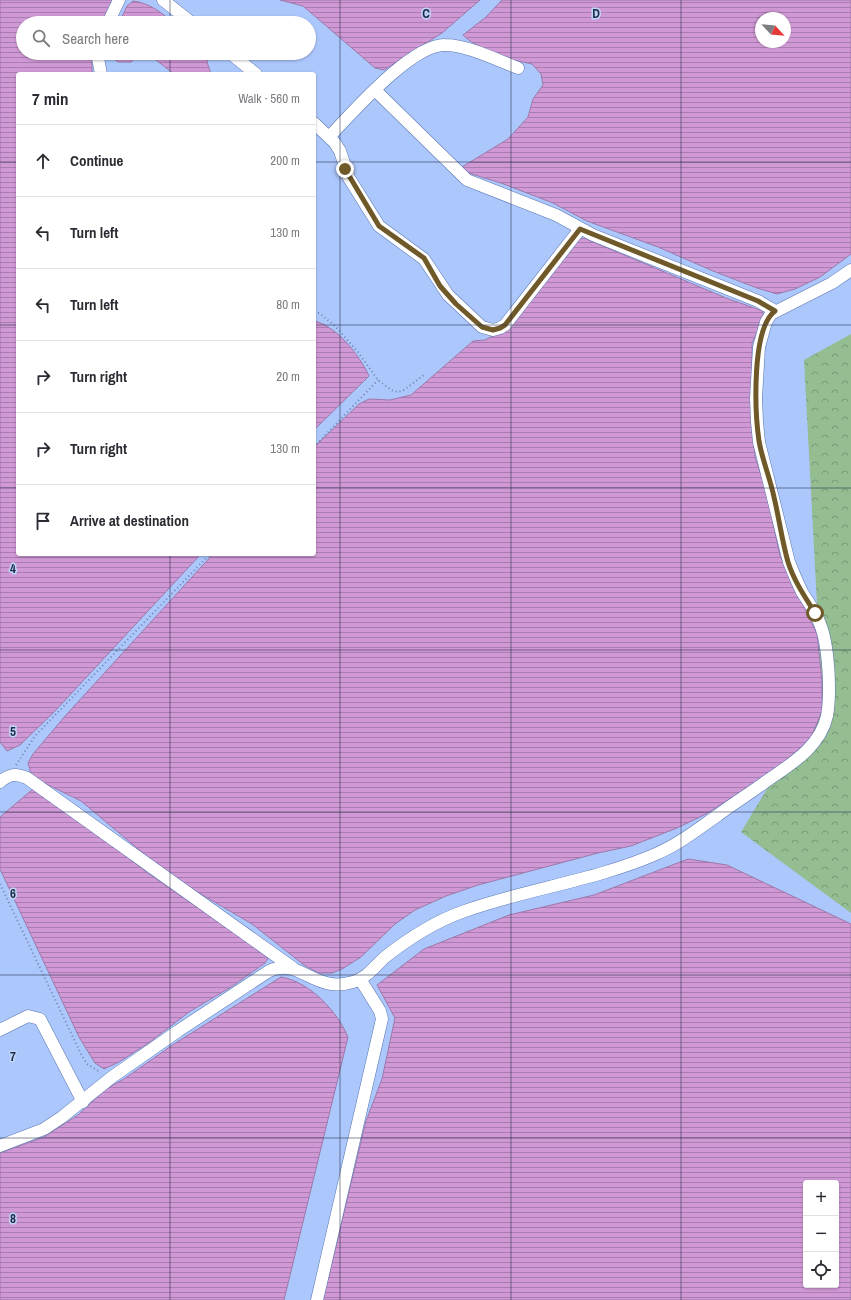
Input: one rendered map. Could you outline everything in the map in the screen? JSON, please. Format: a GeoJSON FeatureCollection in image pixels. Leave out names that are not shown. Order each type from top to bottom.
{"type":"FeatureCollection","features":[{"type":"Feature","properties":{"kind":"street"},"geometry":{"type":"LineString","coordinates":[[111,16],[119,0]]}},
{"type":"Feature","properties":{"kind":"street"},"geometry":{"type":"LineString","coordinates":[[163,0],[183,16]]}},
{"type":"Feature","properties":{"kind":"street"},"geometry":{"type":"LineString","coordinates":[[329,137],[375,90],[408,61],[432,47],[443,44],[456,45],[518,68]]}},
{"type":"Feature","properties":{"kind":"street"},"geometry":{"type":"LineString","coordinates":[[98,60],[101,72]]}},
{"type":"Feature","properties":{"kind":"street"},"geometry":{"type":"LineString","coordinates":[[239,60],[254,72]]}},
{"type":"Feature","properties":{"kind":"street"},"geometry":{"type":"LineString","coordinates":[[375,90],[467,180],[556,215],[580,229],[758,301],[775,311]]}},
{"type":"Feature","properties":{"kind":"street"},"geometry":{"type":"LineString","coordinates":[[316,125],[329,137],[340,151],[349,178],[379,226],[424,258],[448,296],[482,327],[493,330],[505,325],[580,229]]}},
{"type":"Feature","properties":{"kind":"street"},"geometry":{"type":"LineString","coordinates":[[0,782],[11,775],[18,774],[27,778],[293,968],[316,981],[331,985],[343,984],[360,979],[410,940],[434,924],[459,913],[537,889],[602,873],[670,847],[685,839],[808,751],[827,716],[828,669],[824,640],[820,624],[802,592],[788,562],[758,436],[756,398],[759,347],[766,322],[775,311],[832,283],[851,270]]}},
{"type":"Feature","properties":{"kind":"street"},"geometry":{"type":"LineString","coordinates":[[0,1146],[44,1129],[83,1102],[112,1077],[196,1018],[269,971],[278,967],[286,966],[293,968]]}},
{"type":"Feature","properties":{"kind":"street"},"geometry":{"type":"LineString","coordinates":[[317,1300],[382,1019],[380,1011],[360,979]]}},
{"type":"Feature","properties":{"kind":"street"},"geometry":{"type":"LineString","coordinates":[[0,1030],[28,1016],[40,1019],[83,1102]]}},
{"type":"Feature","properties":{"kind":"path"},"geometry":{"type":"LineString","coordinates":[[316,313],[319,313],[335,326],[358,352],[378,380],[391,390],[398,392],[404,390],[425,374]]}},
{"type":"Feature","properties":{"kind":"path"},"geometry":{"type":"LineString","coordinates":[[316,444],[378,380]]}},
{"type":"Feature","properties":{"kind":"path"},"geometry":{"type":"LineString","coordinates":[[11,775],[18,760],[35,736],[208,556]]}},
{"type":"Feature","properties":{"kind":"path"},"geometry":{"type":"LineString","coordinates":[[0,884],[82,1056],[87,1064],[95,1070],[112,1077]]}},
{"type":"Feature","properties":{"kind":"green space"},"geometry":{"type":"Polygon","coordinates":[[[851,334],[851,913],[741,832],[822,698],[804,360],[851,334]]]}},
{"type":"Feature","properties":{"kind":"shaded area"},"geometry":{"type":"Polygon","coordinates":[[[0,0],[116,0],[108,16],[16,16],[16,60],[92,60],[92,72],[16,72],[16,556],[199,556],[55,711],[20,745],[7,751],[0,742],[0,0]]]}},
{"type":"Feature","properties":{"kind":"shaded area"},"geometry":{"type":"Polygon","coordinates":[[[280,0],[480,0],[442,33],[384,70],[375,68],[303,6],[280,0]]]}},
{"type":"Feature","properties":{"kind":"shaded area"},"geometry":{"type":"Polygon","coordinates":[[[502,0],[851,0],[851,254],[820,277],[795,289],[777,294],[757,288],[658,247],[587,221],[553,203],[501,183],[465,172],[462,167],[508,139],[528,117],[533,99],[543,85],[541,74],[532,64],[500,57],[470,41],[463,35],[486,17],[502,0]]]}},
{"type":"Feature","properties":{"kind":"shaded area"},"geometry":{"type":"Polygon","coordinates":[[[133,1],[139,2],[150,6],[164,16],[122,16],[127,6],[133,1]]]}},
{"type":"Feature","properties":{"kind":"shaded area"},"geometry":{"type":"Polygon","coordinates":[[[115,60],[133,60],[131,62],[118,62],[115,60]]]}},
{"type":"Feature","properties":{"kind":"shaded area"},"geometry":{"type":"Polygon","coordinates":[[[156,60],[207,60],[210,72],[171,72],[156,60]]]}},
{"type":"Feature","properties":{"kind":"shaded area"},"geometry":{"type":"Polygon","coordinates":[[[584,238],[726,298],[763,311],[763,319],[752,343],[752,419],[755,457],[765,486],[780,556],[817,634],[822,681],[822,711],[810,740],[779,766],[706,814],[677,828],[631,846],[598,853],[478,885],[446,896],[415,910],[395,924],[361,957],[342,969],[332,973],[319,973],[304,965],[252,924],[194,890],[156,864],[81,801],[32,777],[28,763],[33,754],[66,715],[211,556],[316,556],[316,445],[359,404],[369,399],[390,400],[411,395],[473,341],[485,340],[502,331],[578,240],[584,238]]]}},
{"type":"Feature","properties":{"kind":"shaded area"},"geometry":{"type":"Polygon","coordinates":[[[316,322],[331,329],[347,343],[360,360],[369,376],[316,428],[316,322]]]}},
{"type":"Feature","properties":{"kind":"shaded area"},"geometry":{"type":"Polygon","coordinates":[[[33,789],[80,821],[149,874],[269,957],[265,963],[231,987],[189,1012],[150,1042],[119,1062],[104,1069],[95,1063],[79,1037],[0,869],[0,817],[33,789]]]}},
{"type":"Feature","properties":{"kind":"shaded area"},"geometry":{"type":"Polygon","coordinates":[[[688,859],[727,865],[851,924],[851,1300],[323,1300],[366,1121],[382,1079],[395,1018],[377,985],[424,949],[509,915],[594,895],[688,859]]]}},
{"type":"Feature","properties":{"kind":"shaded area"},"geometry":{"type":"Polygon","coordinates":[[[281,977],[302,985],[321,999],[337,1017],[348,1037],[284,1300],[0,1300],[0,1153],[44,1137],[78,1115],[106,1089],[124,1079],[174,1044],[281,977]]]}},
{"type":"Feature","properties":{"kind":"route"},"geometry":{"type":"LineString","coordinates":[[345,169],[379,226],[388,234],[424,258],[440,286],[448,296],[482,327],[493,330],[505,325],[580,229],[758,301],[775,311],[766,322],[759,347],[756,398],[759,442],[774,496],[788,562],[802,592],[815,613]]}}]}
